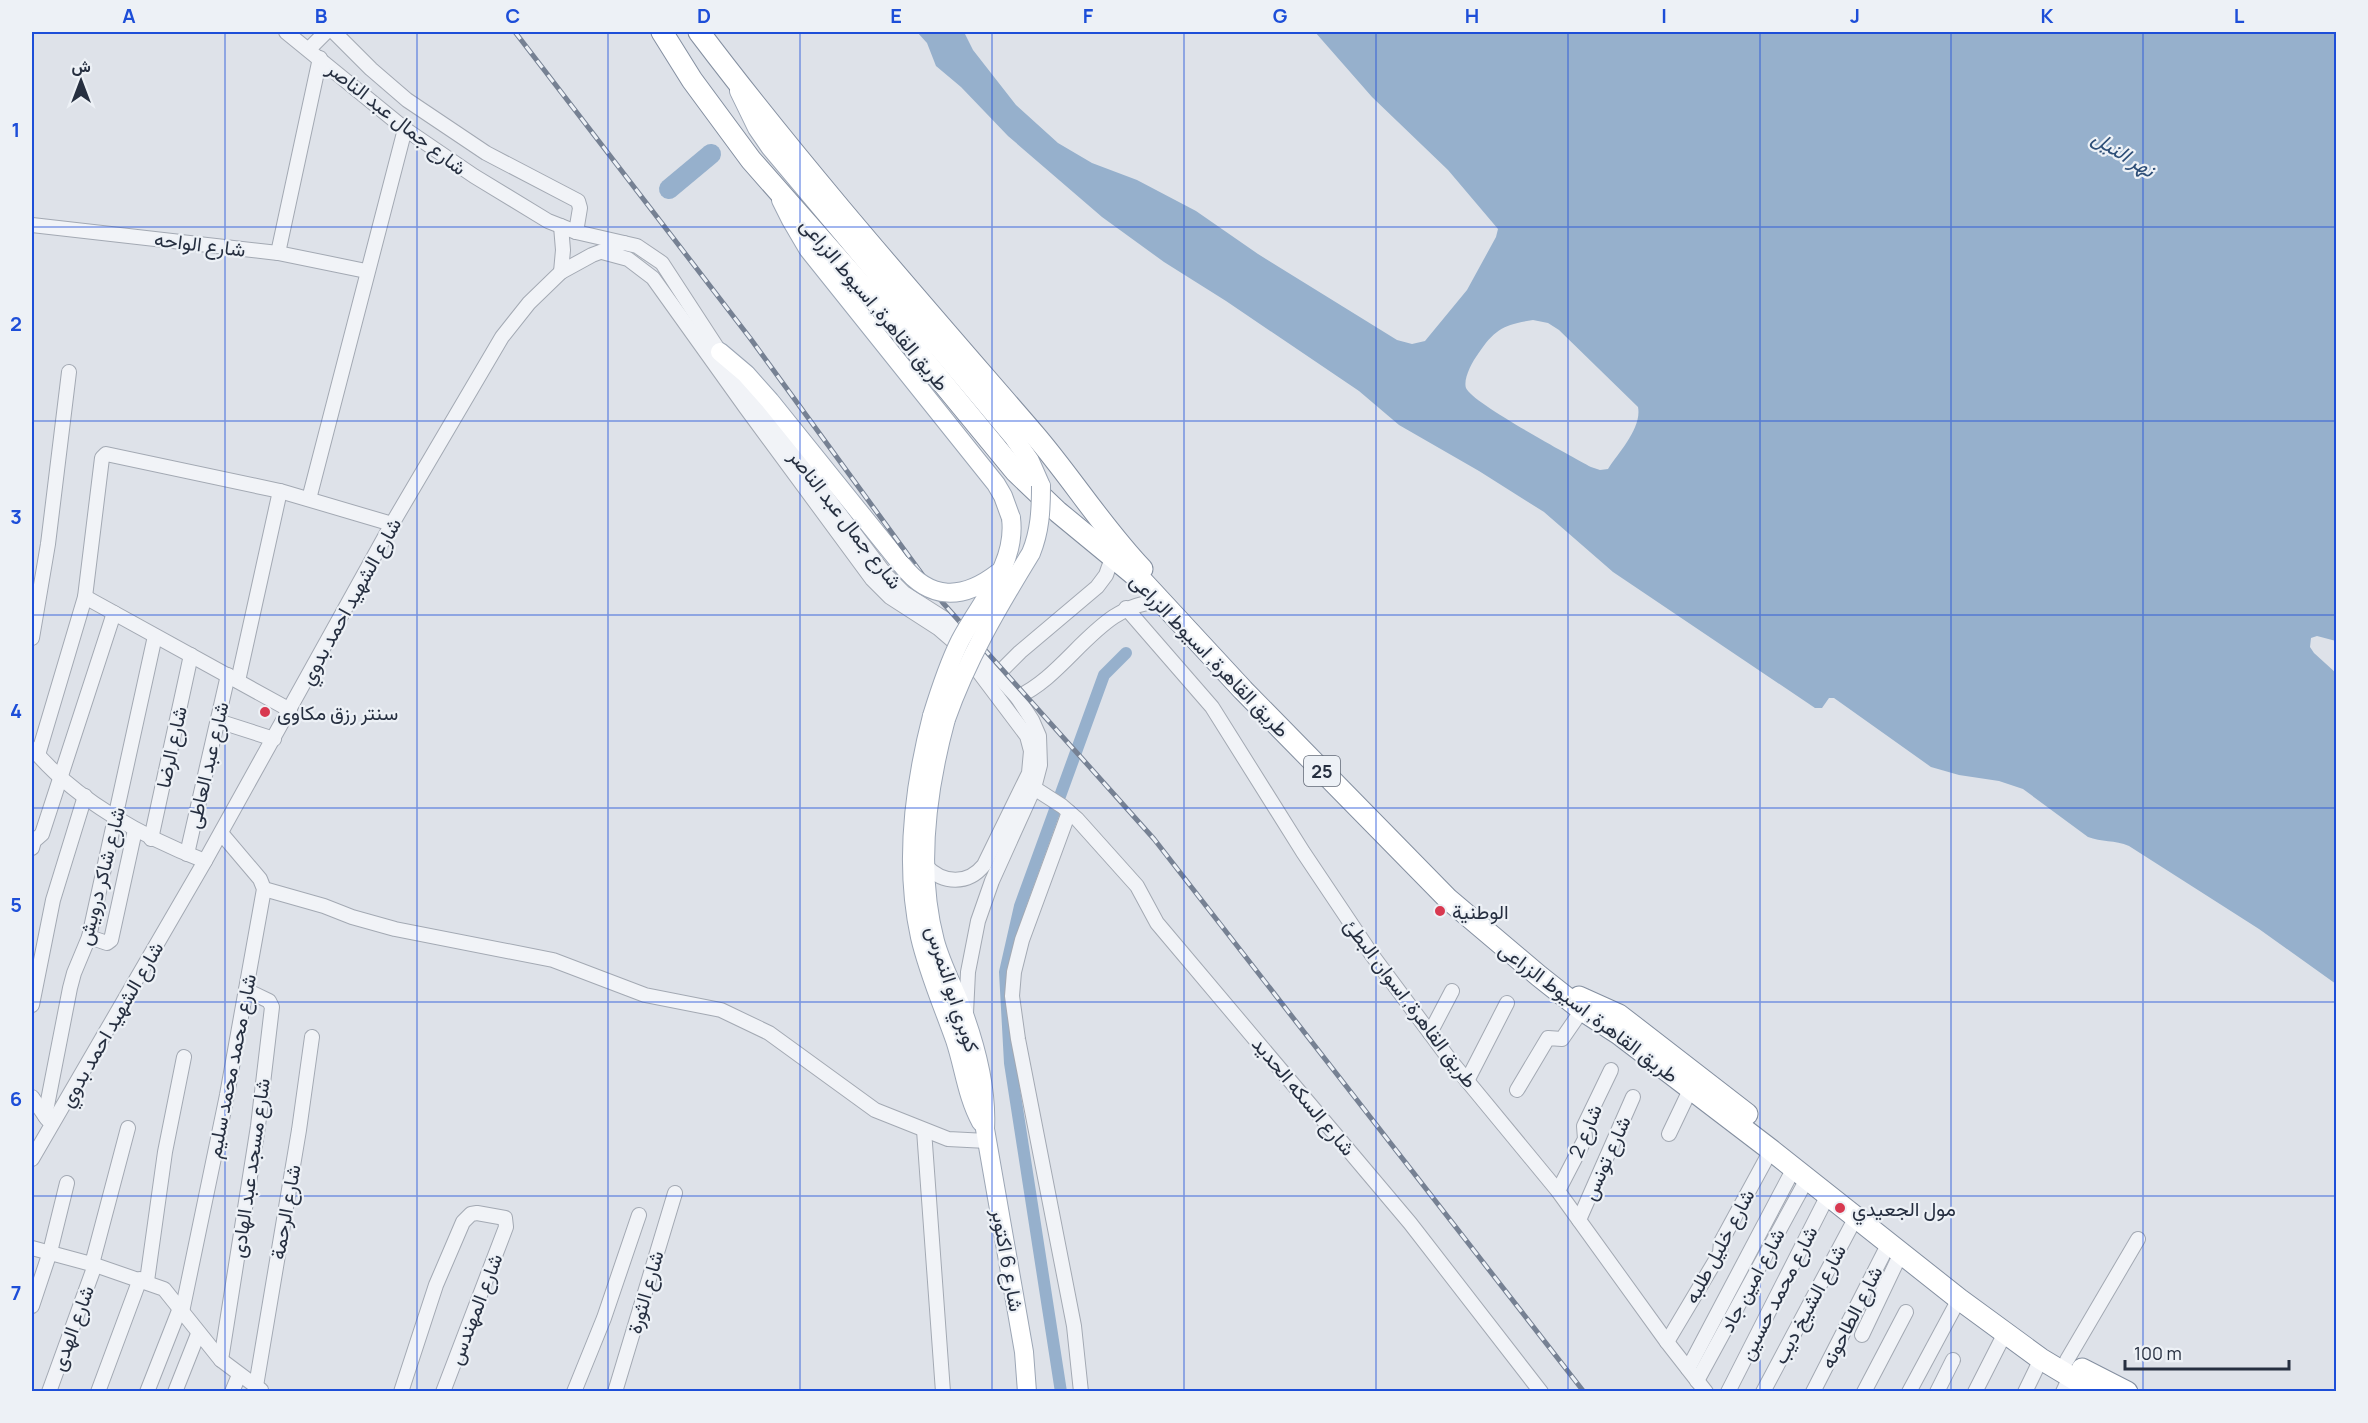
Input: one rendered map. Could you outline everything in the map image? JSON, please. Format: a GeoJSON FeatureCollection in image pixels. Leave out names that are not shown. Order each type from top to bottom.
{"type":"FeatureCollection","features":[{"type":"Feature","properties":{"kind":"highway","name":"طريق القاهرة, اسيوط الزراعى"},"geometry":{"type":"LineString","coordinates":[[662,32],[692,80],[731,133],[777,190],[877,303],[1016,472],[1058,512],[1132,572],[1243,690],[1464,914],[1582,1010],[1619,1034],[1771,1150],[1959,1299],[2041,1359],[2076,1382],[2127,1392]]}},
{"type":"Feature","properties":{"kind":"highway","name":"طريق القاهرة, اسيوط الزراعى"},"geometry":{"type":"LineString","coordinates":[[699,32],[731,74],[976,369],[1035,435],[1130,557],[1299,736],[1455,895],[1512,947],[1577,996],[1619,1015],[1993,1308],[2076,1382]]}},
{"type":"Feature","properties":{"kind":"main road","name":"كوبري ابو النمرس"},"geometry":{"type":"LineString","coordinates":[[731,74],[745,106],[770,147],[1014,438],[1030,461],[1041,486],[1041,508],[1036,540],[1031,553],[983,633],[939,717],[922,760],[915,805],[913,850],[915,906],[925,955],[958,1050],[969,1094],[986,1135]]}},
{"type":"Feature","properties":{"kind":"main road","name":"كوبري ابو النمرس"},"geometry":{"type":"LineString","coordinates":[[777,190],[790,220],[808,249],[996,484],[1011,518],[1013,530],[1010,551],[1002,570],[961,639],[946,673],[930,799],[926,866],[929,907],[935,940],[941,961],[965,1017],[976,1055],[986,1110],[986,1135]]}},
{"type":"Feature","properties":{"kind":"main road"},"geometry":{"type":"LineString","coordinates":[[720,352],[746,374],[770,401],[902,566],[921,585],[946,593],[974,589],[1002,570]]}},
{"type":"Feature","properties":{"kind":"main road","name":"شارع 6 اكتوبر"},"geometry":{"type":"LineString","coordinates":[[986,1135],[1023,1352],[1027,1392]]}},
{"type":"Feature","properties":{"kind":"street","name":"شارع جمال عبد الناصر"},"geometry":{"type":"LineString","coordinates":[[285,32],[405,129],[474,176],[561,226],[576,232],[625,243],[644,250],[662,263],[720,352],[774,427],[894,584],[920,605],[935,611],[948,621],[1017,697],[1039,736],[1040,791],[992,881],[978,921],[968,972],[965,1017]]}},
{"type":"Feature","properties":{"kind":"street"},"geometry":{"type":"LineString","coordinates":[[278,253],[314,54],[326,32]]}},
{"type":"Feature","properties":{"kind":"street","name":"شارع جمال عبد الناصر"},"geometry":{"type":"LineString","coordinates":[[334,32],[371,69],[407,100],[486,153],[578,201],[580,208],[576,232]]}},
{"type":"Feature","properties":{"kind":"street"},"geometry":{"type":"LineString","coordinates":[[309,499],[366,271],[405,129]]}},
{"type":"Feature","properties":{"kind":"street"},"geometry":{"type":"LineString","coordinates":[[474,176],[486,153]]}},
{"type":"Feature","properties":{"kind":"street","name":"شارع الواحه"},"geometry":{"type":"LineString","coordinates":[[32,225],[278,253],[366,271]]}},
{"type":"Feature","properties":{"kind":"street"},"geometry":{"type":"LineString","coordinates":[[561,226],[563,250],[561,272]]}},
{"type":"Feature","properties":{"kind":"street","name":"شارع الشهيد احمد بدوي"},"geometry":{"type":"LineString","coordinates":[[32,1159],[48,1121],[205,861],[392,524],[502,337],[529,303],[561,272],[600,252],[625,243]]}},
{"type":"Feature","properties":{"kind":"street","name":"شارع جمال عبد الناصر"},"geometry":{"type":"LineString","coordinates":[[600,252],[628,259],[653,278],[872,579],[898,603],[938,628],[960,647],[1024,730],[1031,751],[1029,773],[984,865],[972,876],[958,880],[937,875],[926,866]]}},
{"type":"Feature","properties":{"kind":"street"},"geometry":{"type":"LineString","coordinates":[[32,638],[44,567],[69,372]]}},
{"type":"Feature","properties":{"kind":"street"},"geometry":{"type":"LineString","coordinates":[[205,861],[135,830],[61,778],[35,751],[85,597],[102,458],[111,453],[280,491],[392,524]]}},
{"type":"Feature","properties":{"kind":"street","name":"شارع عبد العاطى"},"geometry":{"type":"LineString","coordinates":[[187,854],[218,721],[233,678],[280,491]]}},
{"type":"Feature","properties":{"kind":"street"},"geometry":{"type":"LineString","coordinates":[[997,675],[1103,580],[1112,558]]}},
{"type":"Feature","properties":{"kind":"street"},"geometry":{"type":"LineString","coordinates":[[85,597],[290,710]]}},
{"type":"Feature","properties":{"kind":"street"},"geometry":{"type":"LineString","coordinates":[[1017,697],[1042,682],[1119,611],[1150,601],[1162,602]]}},
{"type":"Feature","properties":{"kind":"street","name":"طريق القاهرة, اسوان البطئ"},"geometry":{"type":"LineString","coordinates":[[1126,608],[1212,707],[1354,928],[1467,1081],[1558,1191],[1701,1386]]}},
{"type":"Feature","properties":{"kind":"street"},"geometry":{"type":"LineString","coordinates":[[32,848],[34,842],[42,834],[114,613]]}},
{"type":"Feature","properties":{"kind":"street","name":"شارع شاكر درويش"},"geometry":{"type":"LineString","coordinates":[[48,1121],[74,973],[89,937],[155,636]]}},
{"type":"Feature","properties":{"kind":"street","name":"شارع الرضا"},"geometry":{"type":"LineString","coordinates":[[151,839],[191,655]]}},
{"type":"Feature","properties":{"kind":"street"},"geometry":{"type":"LineString","coordinates":[[218,721],[274,739]]}},
{"type":"Feature","properties":{"kind":"street","name":"شارع السكه الحديد"},"geometry":{"type":"LineString","coordinates":[[1040,791],[1066,809],[1137,886],[1154,918],[1410,1222],[1541,1392]]}},
{"type":"Feature","properties":{"kind":"street"},"geometry":{"type":"LineString","coordinates":[[32,1005],[56,890],[85,796]]}},
{"type":"Feature","properties":{"kind":"street"},"geometry":{"type":"LineString","coordinates":[[1066,809],[1022,940],[1014,972],[1012,996],[1018,1039],[1074,1326],[1081,1392]]}},
{"type":"Feature","properties":{"kind":"street"},"geometry":{"type":"LineString","coordinates":[[89,937],[107,943],[111,940],[135,830]]}},
{"type":"Feature","properties":{"kind":"street"},"geometry":{"type":"LineString","coordinates":[[221,833],[260,879],[264,889],[395,929],[553,960],[645,994],[721,1010],[769,1034],[875,1110],[948,1139],[986,1135]]}},
{"type":"Feature","properties":{"kind":"street","name":"شارع محمد محمد سليم"},"geometry":{"type":"LineString","coordinates":[[147,1392],[181,1310],[227,1095],[264,889]]}},
{"type":"Feature","properties":{"kind":"street","name":"شارع مسجد عبد الهادى"},"geometry":{"type":"LineString","coordinates":[[221,1360],[258,1126],[272,1007],[269,1001],[246,990]]}},
{"type":"Feature","properties":{"kind":"street"},"geometry":{"type":"LineString","coordinates":[[1430,1033],[1452,991]]}},
{"type":"Feature","properties":{"kind":"street"},"geometry":{"type":"LineString","coordinates":[[1467,1081],[1507,1003]]}},
{"type":"Feature","properties":{"kind":"street"},"geometry":{"type":"LineString","coordinates":[[1517,1090],[1548,1038],[1561,1040],[1582,1010]]}},
{"type":"Feature","properties":{"kind":"street","name":"شارع الرحمة"},"geometry":{"type":"LineString","coordinates":[[259,1389],[312,1036]]}},
{"type":"Feature","properties":{"kind":"street"},"geometry":{"type":"LineString","coordinates":[[98,1392],[143,1280],[184,1057]]}},
{"type":"Feature","properties":{"kind":"street","name":"شارع 2"},"geometry":{"type":"LineString","coordinates":[[1558,1191],[1585,1139],[1584,1126],[1611,1071]]}},
{"type":"Feature","properties":{"kind":"street"},"geometry":{"type":"LineString","coordinates":[[1669,1134],[1690,1090]]}},
{"type":"Feature","properties":{"kind":"street"},"geometry":{"type":"LineString","coordinates":[[32,1097],[48,1121]]}},
{"type":"Feature","properties":{"kind":"street","name":"شارع تونس"},"geometry":{"type":"LineString","coordinates":[[1579,1220],[1634,1097]]}},
{"type":"Feature","properties":{"kind":"street","name":"شارع الهدى"},"geometry":{"type":"LineString","coordinates":[[49,1392],[94,1264],[128,1128]]}},
{"type":"Feature","properties":{"kind":"street"},"geometry":{"type":"LineString","coordinates":[[924,1130],[943,1392]]}},
{"type":"Feature","properties":{"kind":"street","name":"شارع خليل طلبه"},"geometry":{"type":"LineString","coordinates":[[1666,1341],[1720,1253],[1721,1242],[1771,1150]]}},
{"type":"Feature","properties":{"kind":"street"},"geometry":{"type":"LineString","coordinates":[[1688,1369],[1800,1173]]}},
{"type":"Feature","properties":{"kind":"street","name":"شارع امين جاد"},"geometry":{"type":"LineString","coordinates":[[1701,1386],[1800,1173]]}},
{"type":"Feature","properties":{"kind":"street"},"geometry":{"type":"LineString","coordinates":[[32,1306],[50,1252],[67,1183]]}},
{"type":"Feature","properties":{"kind":"street","name":"شارع الثورة"},"geometry":{"type":"LineString","coordinates":[[615,1392],[675,1193]]}},
{"type":"Feature","properties":{"kind":"street","name":"شارع محمد حسين"},"geometry":{"type":"LineString","coordinates":[[1728,1392],[1828,1195]]}},
{"type":"Feature","properties":{"kind":"street","name":"شارع المهندس"},"geometry":{"type":"LineString","coordinates":[[401,1392],[436,1285],[463,1222],[471,1214],[477,1213],[505,1218],[506,1227],[443,1392]]}},
{"type":"Feature","properties":{"kind":"street"},"geometry":{"type":"LineString","coordinates":[[574,1392],[604,1318],[639,1215]]}},
{"type":"Feature","properties":{"kind":"street","name":"شارع الشيخ ديب"},"geometry":{"type":"LineString","coordinates":[[1762,1392],[1856,1217]]}},
{"type":"Feature","properties":{"kind":"street"},"geometry":{"type":"LineString","coordinates":[[2076,1382],[2138,1239]]}},
{"type":"Feature","properties":{"kind":"street"},"geometry":{"type":"LineString","coordinates":[[32,1248],[94,1264],[164,1289],[221,1360],[259,1389]]}},
{"type":"Feature","properties":{"kind":"street"},"geometry":{"type":"LineString","coordinates":[[1862,1335],[1895,1248]]}},
{"type":"Feature","properties":{"kind":"street","name":"شارع الطاحونه"},"geometry":{"type":"LineString","coordinates":[[1813,1392],[1895,1248]]}},
{"type":"Feature","properties":{"kind":"street"},"geometry":{"type":"LineString","coordinates":[[1909,1392],[1959,1299]]}},
{"type":"Feature","properties":{"kind":"street"},"geometry":{"type":"LineString","coordinates":[[1864,1392],[1906,1312]]}},
{"type":"Feature","properties":{"kind":"street"},"geometry":{"type":"LineString","coordinates":[[1975,1392],[2005,1333]]}},
{"type":"Feature","properties":{"kind":"street"},"geometry":{"type":"LineString","coordinates":[[175,1392],[198,1334]]}},
{"type":"Feature","properties":{"kind":"street"},"geometry":{"type":"LineString","coordinates":[[2025,1392],[2041,1359]]}},
{"type":"Feature","properties":{"kind":"street"},"geometry":{"type":"LineString","coordinates":[[1937,1392],[1953,1360]]}},
{"type":"Feature","properties":{"kind":"street"},"geometry":{"type":"LineString","coordinates":[[232,1392],[239,1376]]}},
{"type":"Feature","properties":{"kind":"water","name":"نهر النيل"},"geometry":{"type":"Polygon","coordinates":[[[917,32],[964,32],[973,50],[1016,105],[1058,143],[1092,163],[1137,180],[1196,211],[1258,254],[1397,340],[1412,344],[1425,341],[1467,290],[1496,237],[1498,229],[1448,170],[1372,97],[1315,32],[2336,32],[2336,641],[2317,636],[2311,638],[2310,647],[2336,673],[2336,984],[2259,929],[2129,846],[2088,837],[2023,789],[1999,781],[1959,775],[1931,767],[1834,698],[1829,698],[1822,708],[1815,708],[1613,572],[1544,512],[1399,425],[1359,391],[1164,262],[1102,217],[1008,136],[961,87],[936,66],[927,43],[917,32]],[[1533,320],[1523,322],[1507,326],[1495,334],[1471,366],[1467,375],[1466,388],[1485,405],[1544,441],[1591,467],[1600,470],[1608,469],[1637,423],[1638,407],[1559,330],[1548,323],[1533,320]]]}},
{"type":"Feature","properties":{"kind":"waterway"},"geometry":{"type":"LineString","coordinates":[[669,189],[711,154]]}},
{"type":"Feature","properties":{"kind":"waterway"},"geometry":{"type":"LineString","coordinates":[[1061,1392],[1010,1063],[1005,972],[1020,906],[1104,675],[1126,653]]}},
{"type":"Feature","properties":{"kind":"railway"},"geometry":{"type":"LineString","coordinates":[[515,32],[750,338],[943,603],[1154,839],[1584,1392]]}},
{"type":"Feature","properties":{"kind":"place","name":"سنتر رزق مكاوى"},"geometry":{"type":"Point","coordinates":[265,712]}},
{"type":"Feature","properties":{"kind":"place","name":"الوطنية"},"geometry":{"type":"Point","coordinates":[1440,911]}},
{"type":"Feature","properties":{"kind":"place","name":"مول الجعيدي"},"geometry":{"type":"Point","coordinates":[1840,1208]}}]}
